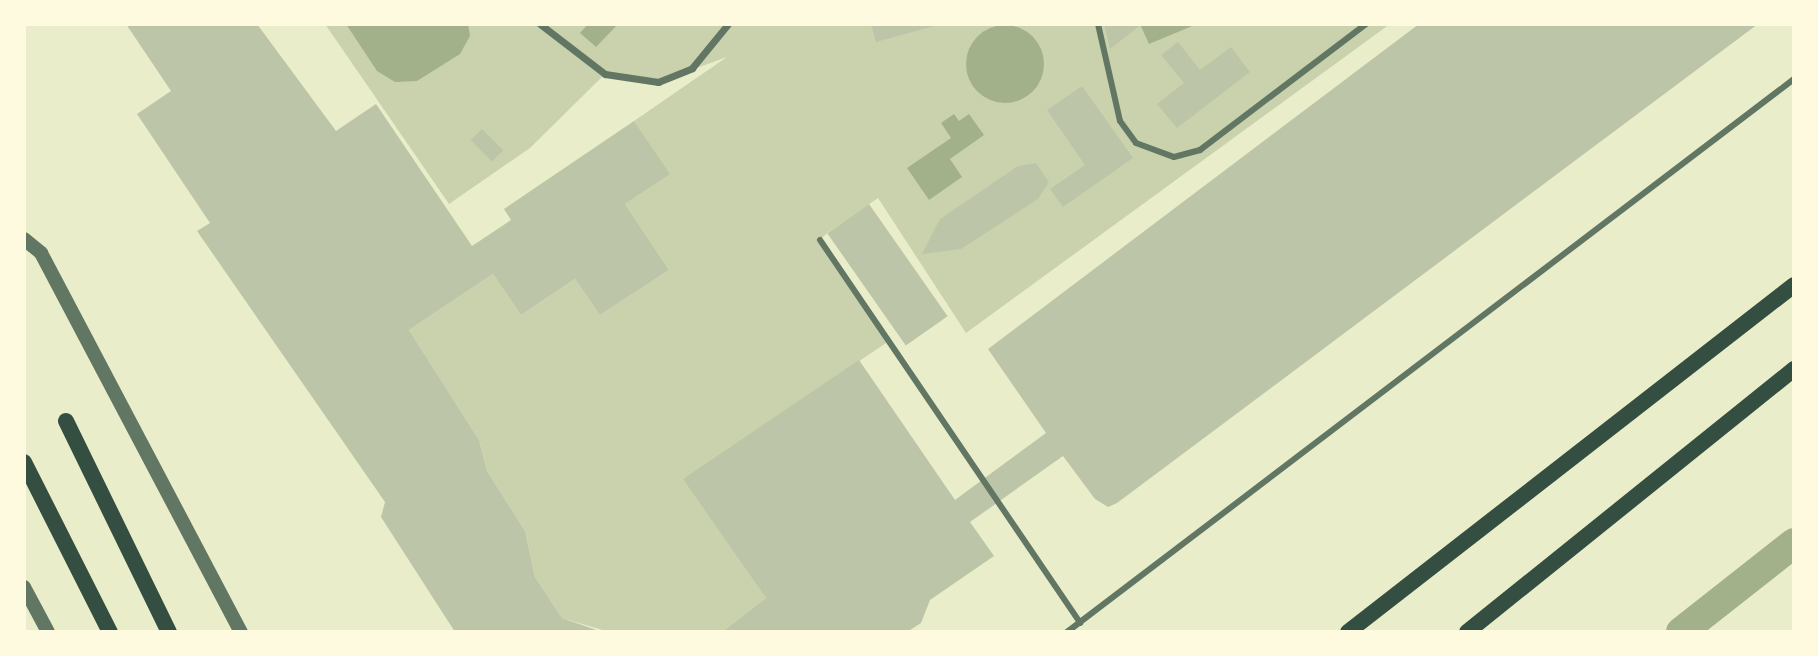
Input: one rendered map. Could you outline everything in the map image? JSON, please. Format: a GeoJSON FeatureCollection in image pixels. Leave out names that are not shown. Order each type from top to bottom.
{"type":"FeatureCollection","features":[{"type":"Feature","properties":{"kind":"main road"},"geometry":{"type":"LineString","coordinates":[[1348,632],[1794,285]]}},
{"type":"Feature","properties":{"kind":"main road"},"geometry":{"type":"LineString","coordinates":[[1467,632],[1794,369]]}},
{"type":"Feature","properties":{"kind":"main road"},"geometry":{"type":"LineString","coordinates":[[66,421],[169,632]]}},
{"type":"Feature","properties":{"kind":"main road"},"geometry":{"type":"LineString","coordinates":[[24,462],[110,632]]}},
{"type":"Feature","properties":{"kind":"street"},"geometry":{"type":"LineString","coordinates":[[540,24],[605,74],[658,82],[692,68],[728,24]]}},
{"type":"Feature","properties":{"kind":"street"},"geometry":{"type":"LineString","coordinates":[[24,239],[48,266],[241,632]]}},
{"type":"Feature","properties":{"kind":"street"},"geometry":{"type":"LineString","coordinates":[[24,587],[48,632]]}},
{"type":"Feature","properties":{"kind":"lane"},"geometry":{"type":"LineString","coordinates":[[1098,24],[1120,121],[1136,143],[1174,157],[1200,150],[1366,24]]}},
{"type":"Feature","properties":{"kind":"lane"},"geometry":{"type":"LineString","coordinates":[[1067,632],[1794,79]]}},
{"type":"Feature","properties":{"kind":"lane"},"geometry":{"type":"LineString","coordinates":[[820,240],[1080,623]]}},
{"type":"Feature","properties":{"kind":"shaded area"},"geometry":{"type":"Polygon","coordinates":[[[325,24],[1390,24],[966,333],[878,198],[827,233],[820,240],[889,341],[684,479],[766,598],[722,632],[609,632],[562,618],[535,577],[525,531],[487,471],[479,440],[409,330],[493,274],[521,315],[575,279],[600,315],[669,270],[625,204],[669,174],[634,121],[727,57],[658,82],[605,74],[530,148],[449,204],[325,24]]]}},
{"type":"Feature","properties":{"kind":"shaded area"},"geometry":{"type":"Polygon","coordinates":[[[346,24],[468,24],[470,36],[460,54],[417,81],[395,82],[377,71],[346,24]]]}},
{"type":"Feature","properties":{"kind":"shaded area"},"geometry":{"type":"Polygon","coordinates":[[[588,24],[618,24],[596,47],[580,33],[588,24]]]}},
{"type":"Feature","properties":{"kind":"shaded area"},"geometry":{"type":"Polygon","coordinates":[[[1140,24],[1197,24],[1149,44],[1140,24]]]}},
{"type":"Feature","properties":{"kind":"shaded area"},"geometry":{"type":"Polygon","coordinates":[[[1005,25],[1020,28],[1032,37],[1041,49],[1044,64],[1041,79],[1032,91],[1020,100],[1005,103],[990,100],[978,91],[969,79],[966,64],[969,49],[978,37],[990,28],[1005,25]]]}},
{"type":"Feature","properties":{"kind":"shaded area"},"geometry":{"type":"Polygon","coordinates":[[[954,114],[959,121],[969,114],[984,135],[950,159],[962,177],[929,200],[907,168],[951,138],[941,123],[954,114]]]}},
{"type":"Feature","properties":{"kind":"building"},"geometry":{"type":"Polygon","coordinates":[[[126,24],[257,24],[336,131],[376,104],[472,246],[511,220],[504,209],[634,121],[670,174],[625,204],[669,270],[600,315],[575,279],[521,315],[493,274],[409,330],[479,440],[487,471],[525,531],[535,577],[562,618],[602,632],[455,632],[381,517],[385,502],[197,231],[210,223],[137,114],[171,91],[126,24]]]}},
{"type":"Feature","properties":{"kind":"building"},"geometry":{"type":"Polygon","coordinates":[[[871,24],[938,24],[938,25],[876,42],[871,24]]]}},
{"type":"Feature","properties":{"kind":"building"},"geometry":{"type":"Polygon","coordinates":[[[1104,24],[1142,24],[1110,49],[1104,24]]]}},
{"type":"Feature","properties":{"kind":"building"},"geometry":{"type":"Polygon","coordinates":[[[1419,24],[1758,24],[1117,503],[1108,507],[1095,499],[1063,456],[970,522],[994,556],[930,600],[921,623],[907,632],[722,632],[766,598],[683,479],[859,360],[955,500],[1046,433],[988,349],[1419,24]]]}},
{"type":"Feature","properties":{"kind":"building"},"geometry":{"type":"Polygon","coordinates":[[[1178,42],[1200,70],[1231,47],[1250,72],[1177,128],[1157,104],[1184,83],[1161,55],[1178,42]]]}},
{"type":"Feature","properties":{"kind":"building"},"geometry":{"type":"Polygon","coordinates":[[[1082,86],[1133,158],[1063,207],[1050,189],[1085,165],[1047,110],[1082,86]]]}},
{"type":"Feature","properties":{"kind":"building"},"geometry":{"type":"Polygon","coordinates":[[[482,129],[503,150],[492,162],[471,140],[482,129]]]}},
{"type":"Feature","properties":{"kind":"building"},"geometry":{"type":"Polygon","coordinates":[[[1036,163],[1049,182],[1038,199],[961,249],[922,254],[940,219],[1018,166],[1036,163]]]}},
{"type":"Feature","properties":{"kind":"building"},"geometry":{"type":"Polygon","coordinates":[[[869,204],[948,316],[906,345],[827,233],[869,204]]]}},
{"type":"Feature","properties":{"kind":"waterway"},"geometry":{"type":"LineString","coordinates":[[1681,632],[1794,543]]}}]}
